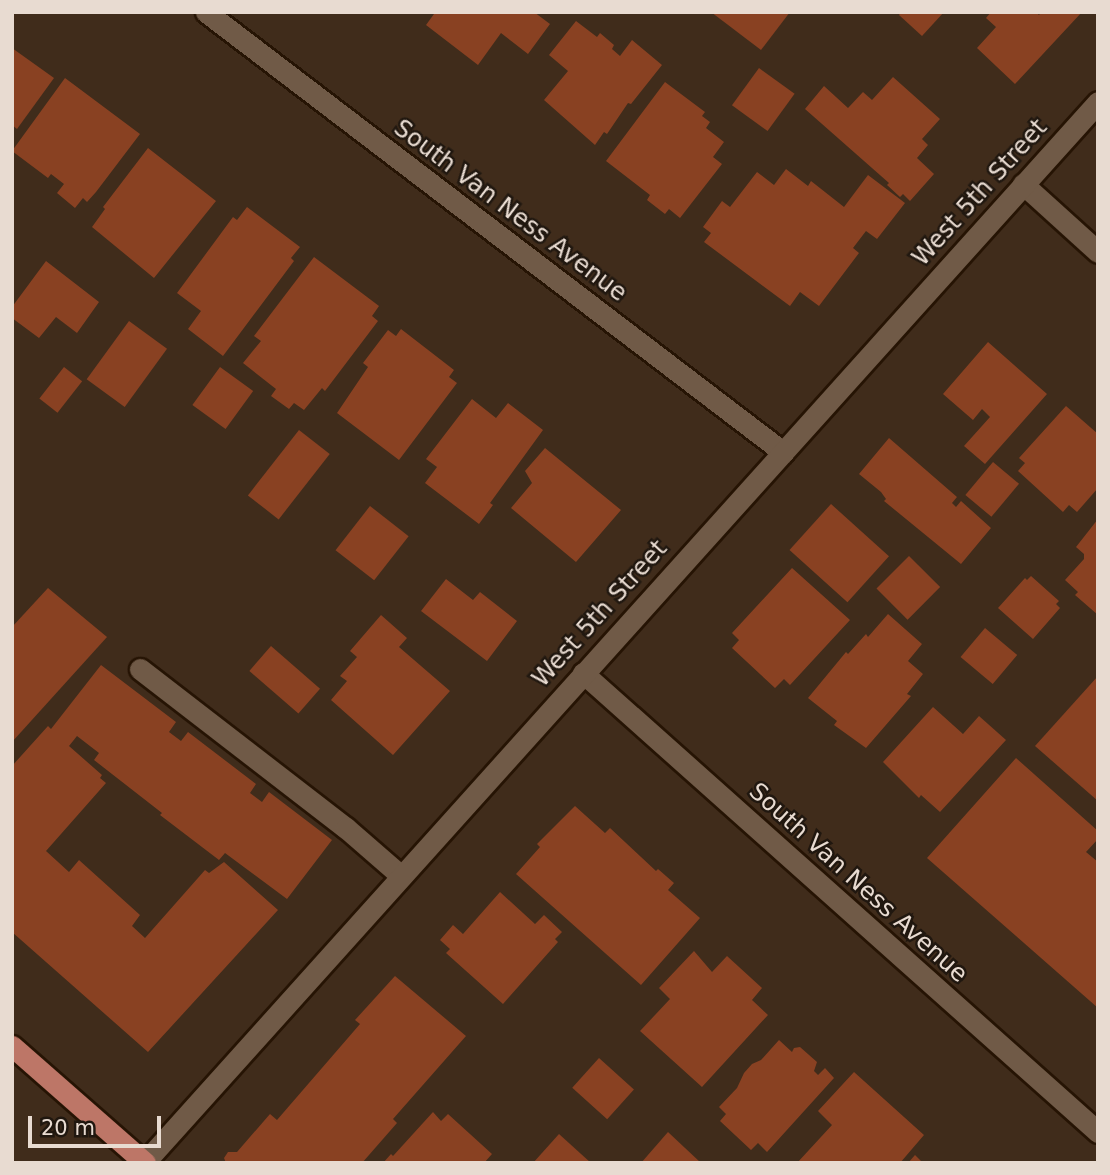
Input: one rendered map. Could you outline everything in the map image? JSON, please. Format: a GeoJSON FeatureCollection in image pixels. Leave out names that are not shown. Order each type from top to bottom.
{"type":"FeatureCollection","features":[{"type":"Feature","properties":{"kind":"main road"},"geometry":{"type":"LineString","coordinates":[[12,1046],[144,1162]]}},
{"type":"Feature","properties":{"kind":"street","name":"South Van Ness Avenue"},"geometry":{"type":"LineString","coordinates":[[206,12],[783,452]]}},
{"type":"Feature","properties":{"kind":"street","name":"West 5th Street"},"geometry":{"type":"LineString","coordinates":[[144,1162],[1098,102]]}},
{"type":"Feature","properties":{"kind":"street"},"geometry":{"type":"LineString","coordinates":[[1023,184],[1098,252]]}},
{"type":"Feature","properties":{"kind":"street"},"geometry":{"type":"LineString","coordinates":[[139,669],[346,828],[400,875]]}},
{"type":"Feature","properties":{"kind":"street","name":"South Van Ness Avenue"},"geometry":{"type":"LineString","coordinates":[[583,673],[1098,1132]]}},
{"type":"Feature","properties":{"kind":"building"},"geometry":{"type":"Polygon","coordinates":[[[432,12],[534,12],[550,24],[528,54],[501,33],[478,65],[426,25],[434,14],[432,12]]]}},
{"type":"Feature","properties":{"kind":"building"},"geometry":{"type":"Polygon","coordinates":[[[711,12],[790,12],[761,50],[711,12]]]}},
{"type":"Feature","properties":{"kind":"building"},"geometry":{"type":"Polygon","coordinates":[[[901,12],[944,12],[922,36],[899,15],[901,12]]]}},
{"type":"Feature","properties":{"kind":"building"},"geometry":{"type":"Polygon","coordinates":[[[991,12],[1036,12],[1039,15],[1041,12],[1082,12],[1015,84],[977,48],[996,27],[986,18],[991,12]]]}},
{"type":"Feature","properties":{"kind":"building"},"geometry":{"type":"Polygon","coordinates":[[[576,21],[597,37],[600,33],[614,45],[612,49],[620,56],[632,40],[662,65],[631,104],[628,103],[607,134],[604,132],[595,145],[544,100],[568,71],[549,55],[576,21]]]}},
{"type":"Feature","properties":{"kind":"building"},"geometry":{"type":"Polygon","coordinates":[[[12,48],[54,78],[17,129],[12,125],[12,48]]]}},
{"type":"Feature","properties":{"kind":"building"},"geometry":{"type":"Polygon","coordinates":[[[759,68],[795,94],[768,131],[732,105],[759,68]]]}},
{"type":"Feature","properties":{"kind":"building"},"geometry":{"type":"Polygon","coordinates":[[[893,77],[940,119],[922,139],[928,145],[917,158],[934,174],[910,201],[903,194],[900,197],[887,185],[889,183],[805,109],[824,86],[848,108],[863,92],[872,100],[893,77]]]}},
{"type":"Feature","properties":{"kind":"building"},"geometry":{"type":"Polygon","coordinates":[[[65,78],[140,134],[96,192],[87,202],[83,198],[75,208],[57,193],[64,184],[51,174],[48,178],[12,151],[65,78]]]}},
{"type":"Feature","properties":{"kind":"building"},"geometry":{"type":"Polygon","coordinates":[[[665,82],[705,112],[702,116],[710,122],[706,128],[724,142],[713,157],[722,164],[680,218],[669,209],[665,214],[647,200],[650,195],[606,161],[665,82]]]}},
{"type":"Feature","properties":{"kind":"building"},"geometry":{"type":"Polygon","coordinates":[[[148,148],[216,201],[154,278],[92,227],[105,209],[103,207],[148,148]]]}},
{"type":"Feature","properties":{"kind":"building"},"geometry":{"type":"Polygon","coordinates":[[[786,169],[808,186],[811,181],[844,207],[868,175],[905,203],[877,239],[866,231],[853,248],[859,253],[819,306],[800,292],[790,306],[704,242],[711,233],[703,227],[722,201],[730,207],[757,172],[774,185],[786,169]]]}},
{"type":"Feature","properties":{"kind":"building"},"geometry":{"type":"Polygon","coordinates":[[[247,207],[300,247],[291,258],[294,261],[223,356],[188,329],[201,311],[177,293],[233,217],[237,220],[247,207]]]}},
{"type":"Feature","properties":{"kind":"building"},"geometry":{"type":"Polygon","coordinates":[[[314,257],[379,306],[372,316],[378,321],[325,391],[322,388],[304,410],[294,403],[289,409],[271,396],[276,389],[243,363],[261,341],[254,336],[314,257]]]}},
{"type":"Feature","properties":{"kind":"building"},"geometry":{"type":"Polygon","coordinates":[[[46,261],[99,302],[77,333],[56,317],[39,338],[12,318],[12,307],[46,261]]]}},
{"type":"Feature","properties":{"kind":"building"},"geometry":{"type":"Polygon","coordinates":[[[129,321],[167,349],[125,407],[87,379],[129,321]]]}},
{"type":"Feature","properties":{"kind":"building"},"geometry":{"type":"Polygon","coordinates":[[[401,329],[454,370],[449,377],[457,383],[399,460],[337,413],[368,367],[363,363],[388,330],[396,336],[401,329]]]}},
{"type":"Feature","properties":{"kind":"building"},"geometry":{"type":"Polygon","coordinates":[[[988,342],[1047,394],[985,464],[964,446],[990,417],[982,409],[973,420],[943,394],[988,342]]]}},
{"type":"Feature","properties":{"kind":"building"},"geometry":{"type":"Polygon","coordinates":[[[64,367],[82,381],[57,413],[39,399],[64,367]]]}},
{"type":"Feature","properties":{"kind":"building"},"geometry":{"type":"Polygon","coordinates":[[[220,367],[253,391],[226,429],[192,405],[220,367]]]}},
{"type":"Feature","properties":{"kind":"building"},"geometry":{"type":"Polygon","coordinates":[[[472,399],[496,418],[508,403],[543,430],[490,503],[493,505],[479,524],[425,483],[437,467],[426,459],[472,399]]]}},
{"type":"Feature","properties":{"kind":"building"},"geometry":{"type":"Polygon","coordinates":[[[1066,406],[1098,434],[1098,488],[1077,512],[1069,505],[1063,512],[1018,471],[1025,463],[1019,458],[1066,406]]]}},
{"type":"Feature","properties":{"kind":"building"},"geometry":{"type":"Polygon","coordinates":[[[299,430],[330,454],[279,519],[248,495],[299,430]]]}},
{"type":"Feature","properties":{"kind":"building"},"geometry":{"type":"Polygon","coordinates":[[[889,438],[957,497],[952,503],[956,507],[961,501],[991,528],[961,564],[884,501],[886,499],[881,492],[859,474],[889,438]]]}},
{"type":"Feature","properties":{"kind":"building"},"geometry":{"type":"Polygon","coordinates":[[[545,448],[621,510],[576,562],[511,508],[532,483],[525,471],[545,448]]]}},
{"type":"Feature","properties":{"kind":"building"},"geometry":{"type":"Polygon","coordinates":[[[993,462],[1019,484],[991,517],[965,495],[993,462]]]}},
{"type":"Feature","properties":{"kind":"building"},"geometry":{"type":"Polygon","coordinates":[[[831,504],[889,556],[847,602],[790,550],[831,504]]]}},
{"type":"Feature","properties":{"kind":"building"},"geometry":{"type":"Polygon","coordinates":[[[370,506],[409,536],[374,580],[336,550],[370,506]]]}},
{"type":"Feature","properties":{"kind":"building"},"geometry":{"type":"Polygon","coordinates":[[[1098,519],[1098,615],[1075,595],[1078,592],[1065,580],[1084,559],[1084,554],[1076,547],[1098,519]]]}},
{"type":"Feature","properties":{"kind":"building"},"geometry":{"type":"Polygon","coordinates":[[[909,556],[940,587],[908,620],[876,589],[909,556]]]}},
{"type":"Feature","properties":{"kind":"building"},"geometry":{"type":"Polygon","coordinates":[[[792,568],[850,620],[790,685],[784,679],[775,688],[732,648],[739,640],[732,633],[792,568]]]}},
{"type":"Feature","properties":{"kind":"building"},"geometry":{"type":"Polygon","coordinates":[[[1031,576],[1059,601],[1056,604],[1060,608],[1033,639],[998,608],[1025,578],[1027,580],[1031,576]]]}},
{"type":"Feature","properties":{"kind":"building"},"geometry":{"type":"Polygon","coordinates":[[[446,579],[473,600],[480,592],[517,621],[487,661],[421,611],[446,579]]]}},
{"type":"Feature","properties":{"kind":"building"},"geometry":{"type":"Polygon","coordinates":[[[48,588],[107,637],[12,742],[12,627],[48,588]]]}},
{"type":"Feature","properties":{"kind":"building"},"geometry":{"type":"Polygon","coordinates":[[[888,614],[922,644],[908,661],[923,674],[907,694],[911,696],[866,748],[834,725],[837,721],[808,698],[846,652],[848,654],[866,634],[868,637],[888,614]]]}},
{"type":"Feature","properties":{"kind":"building"},"geometry":{"type":"Polygon","coordinates":[[[381,615],[407,638],[399,647],[450,691],[393,755],[331,700],[347,681],[340,676],[357,657],[350,651],[381,615]]]}},
{"type":"Feature","properties":{"kind":"building"},"geometry":{"type":"Polygon","coordinates":[[[985,628],[1017,655],[993,684],[961,657],[985,628]]]}},
{"type":"Feature","properties":{"kind":"building"},"geometry":{"type":"Polygon","coordinates":[[[271,646],[320,689],[298,714],[249,671],[271,646]]]}},
{"type":"Feature","properties":{"kind":"building"},"geometry":{"type":"Polygon","coordinates":[[[101,665],[176,722],[169,732],[181,741],[188,732],[256,784],[250,793],[262,802],[269,792],[332,840],[287,899],[225,853],[219,860],[160,815],[162,813],[94,760],[99,753],[77,736],[69,746],[102,775],[100,778],[106,783],[46,851],[69,872],[79,860],[140,915],[132,926],[145,938],[205,870],[209,873],[224,862],[278,910],[148,1052],[12,932],[12,766],[48,726],[51,729],[101,665]]]}},
{"type":"Feature","properties":{"kind":"building"},"geometry":{"type":"Polygon","coordinates":[[[1098,676],[1098,801],[1035,746],[1098,676]]]}},
{"type":"Feature","properties":{"kind":"building"},"geometry":{"type":"Polygon","coordinates":[[[933,707],[963,734],[979,716],[1006,740],[940,812],[921,795],[919,798],[883,762],[933,707]]]}},
{"type":"Feature","properties":{"kind":"building"},"geometry":{"type":"Polygon","coordinates":[[[1016,758],[1098,831],[1098,839],[1086,852],[1098,862],[1098,1008],[927,858],[1016,758]]]}},
{"type":"Feature","properties":{"kind":"building"},"geometry":{"type":"Polygon","coordinates":[[[575,806],[605,833],[610,828],[656,871],[658,869],[674,883],[668,890],[700,918],[641,985],[516,874],[540,847],[537,844],[575,806]]]}},
{"type":"Feature","properties":{"kind":"building"},"geometry":{"type":"Polygon","coordinates":[[[500,892],[535,924],[544,915],[562,932],[555,939],[558,942],[503,1004],[446,953],[450,949],[440,940],[453,925],[463,934],[500,892]]]}},
{"type":"Feature","properties":{"kind":"building"},"geometry":{"type":"Polygon","coordinates":[[[694,951],[712,972],[727,956],[762,988],[752,1000],[768,1015],[702,1087],[640,1031],[670,999],[659,988],[694,951]]]}},
{"type":"Feature","properties":{"kind":"building"},"geometry":{"type":"Polygon","coordinates":[[[395,976],[466,1036],[393,1119],[397,1123],[362,1163],[226,1163],[224,1158],[228,1152],[237,1152],[270,1114],[277,1120],[360,1024],[355,1020],[395,976]]]}},
{"type":"Feature","properties":{"kind":"building"},"geometry":{"type":"Polygon","coordinates":[[[779,1040],[792,1052],[794,1048],[800,1047],[817,1062],[814,1071],[818,1075],[825,1068],[834,1078],[767,1152],[758,1143],[751,1150],[720,1121],[726,1114],[719,1107],[737,1088],[752,1064],[761,1060],[779,1040]]]}},
{"type":"Feature","properties":{"kind":"building"},"geometry":{"type":"Polygon","coordinates":[[[599,1058],[634,1089],[607,1119],[572,1088],[599,1058]]]}},
{"type":"Feature","properties":{"kind":"building"},"geometry":{"type":"Polygon","coordinates":[[[854,1072],[924,1135],[900,1163],[797,1163],[832,1125],[818,1111],[854,1072]]]}},
{"type":"Feature","properties":{"kind":"building"},"geometry":{"type":"Polygon","coordinates":[[[433,1112],[441,1121],[448,1114],[492,1154],[484,1163],[383,1163],[391,1154],[393,1156],[433,1112]]]}},
{"type":"Feature","properties":{"kind":"building"},"geometry":{"type":"Polygon","coordinates":[[[668,1132],[701,1163],[641,1163],[668,1132]]]}},
{"type":"Feature","properties":{"kind":"building"},"geometry":{"type":"Polygon","coordinates":[[[559,1134],[591,1163],[533,1163],[559,1134]]]}},
{"type":"Feature","properties":{"kind":"building"},"geometry":{"type":"Polygon","coordinates":[[[915,1155],[923,1163],[908,1163],[915,1155]]]}}]}
